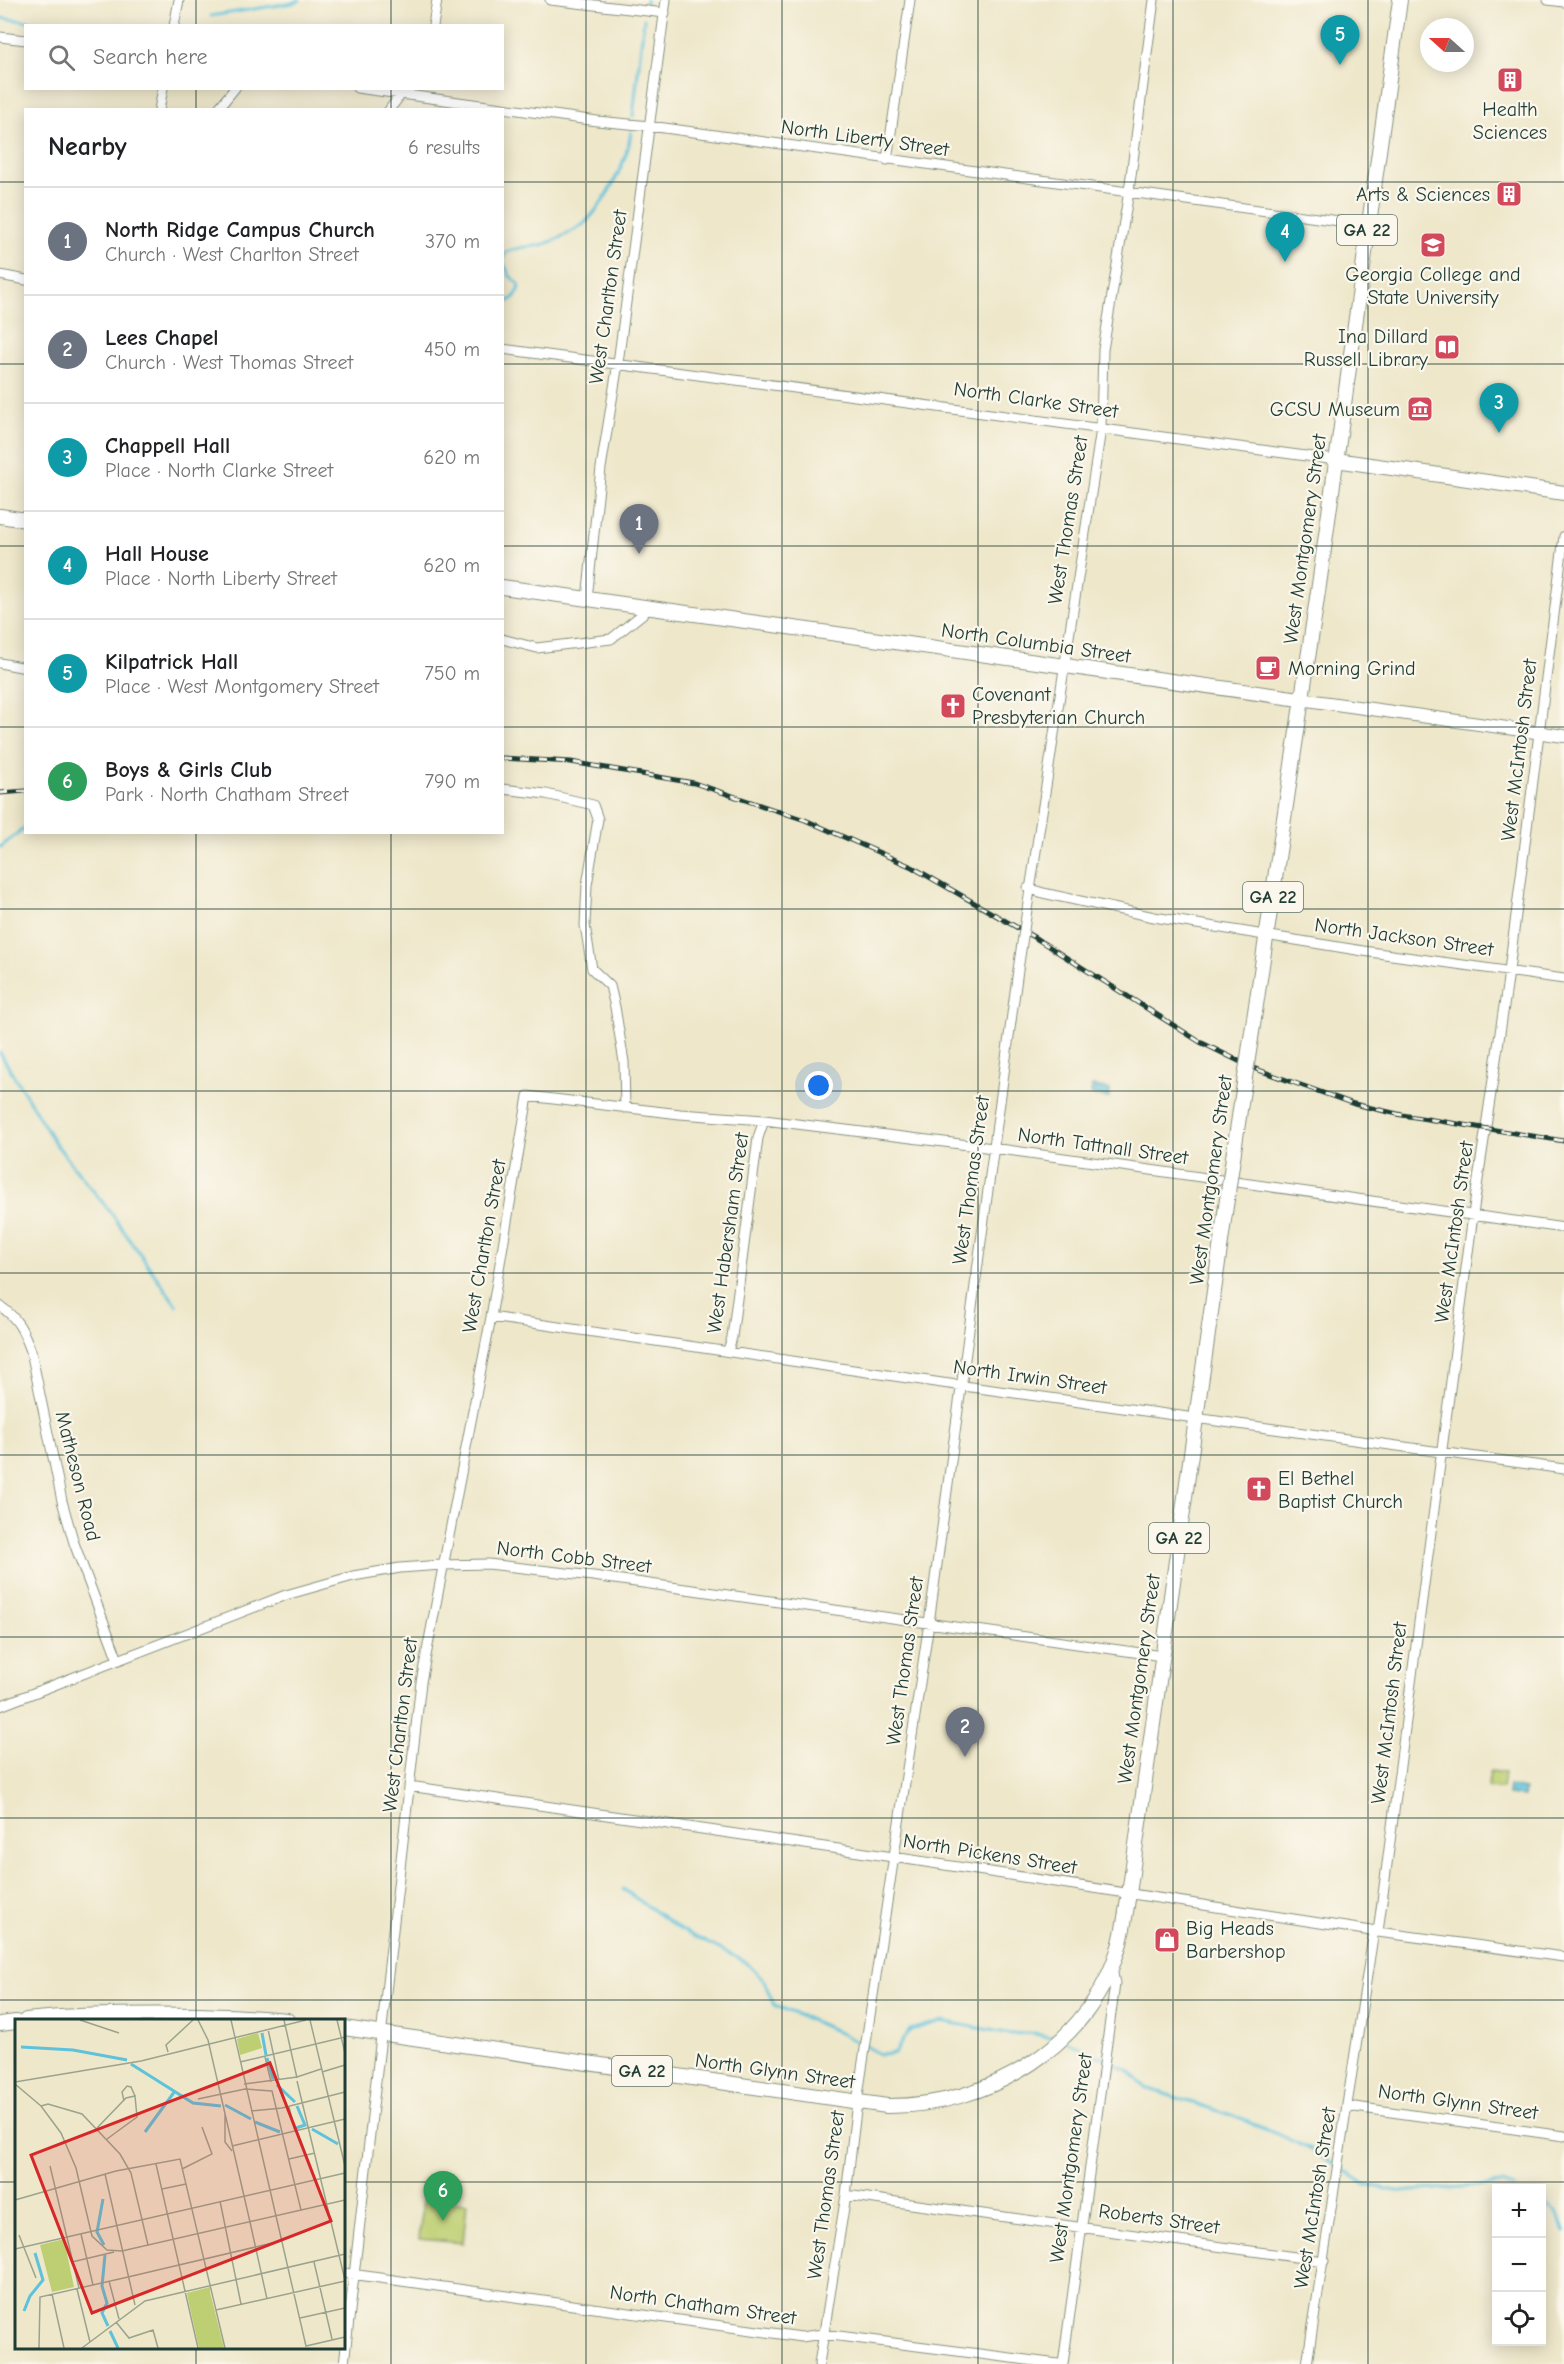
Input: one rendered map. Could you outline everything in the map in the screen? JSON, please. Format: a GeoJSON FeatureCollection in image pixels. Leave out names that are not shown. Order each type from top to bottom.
{"type":"FeatureCollection","features":[{"type":"Feature","properties":{"kind":"main road","name":"West Montgomery Street"},"geometry":{"type":"LineString","coordinates":[[1111,1966],[1120,1944],[1129,1894],[1225,1213],[1268,934],[1336,460],[1400,0]]}},
{"type":"Feature","properties":{"kind":"main road","name":"North Clarke Street"},"geometry":{"type":"LineString","coordinates":[[1336,460],[1564,494]]}},
{"type":"Feature","properties":{"kind":"main road"},"geometry":{"type":"LineString","coordinates":[[0,516],[24,520]]}},
{"type":"Feature","properties":{"kind":"main road","name":"North Columbia Street"},"geometry":{"type":"LineString","coordinates":[[504,587],[1300,699]]}},
{"type":"Feature","properties":{"kind":"main road","name":"North Glynn Street"},"geometry":{"type":"LineString","coordinates":[[345,2028],[857,2103],[902,2106],[941,2102],[980,2091],[1013,2075],[1050,2050],[1073,2027],[1096,1996],[1111,1966]]}},
{"type":"Feature","properties":{"kind":"main road"},"geometry":{"type":"LineString","coordinates":[[37,2019],[142,2014],[276,2019]]}},
{"type":"Feature","properties":{"kind":"main road"},"geometry":{"type":"LineString","coordinates":[[0,2024],[15,2022]]}},
{"type":"Feature","properties":{"kind":"street"},"geometry":{"type":"LineString","coordinates":[[174,24],[179,0]]}},
{"type":"Feature","properties":{"kind":"street"},"geometry":{"type":"LineString","coordinates":[[433,24],[437,0]]}},
{"type":"Feature","properties":{"kind":"street"},"geometry":{"type":"LineString","coordinates":[[550,0],[664,13]]}},
{"type":"Feature","properties":{"kind":"street","name":"West Charlton Street"},"geometry":{"type":"LineString","coordinates":[[587,599],[601,468],[618,363],[666,0]]}},
{"type":"Feature","properties":{"kind":"street"},"geometry":{"type":"LineString","coordinates":[[887,160],[910,0]]}},
{"type":"Feature","properties":{"kind":"street","name":"West Thomas Street"},"geometry":{"type":"LineString","coordinates":[[819,2364],[846,2195],[893,1857],[930,1623],[960,1385],[1029,888],[1101,429],[1103,350],[1129,191],[1154,0]]}},
{"type":"Feature","properties":{"kind":"street"},"geometry":{"type":"LineString","coordinates":[[1548,0],[1564,2]]}},
{"type":"Feature","properties":{"kind":"street"},"geometry":{"type":"LineString","coordinates":[[0,37],[24,40]]}},
{"type":"Feature","properties":{"kind":"street"},"geometry":{"type":"LineString","coordinates":[[159,108],[163,90]]}},
{"type":"Feature","properties":{"kind":"street"},"geometry":{"type":"LineString","coordinates":[[219,108],[233,90]]}},
{"type":"Feature","properties":{"kind":"street","name":"North Liberty Street"},"geometry":{"type":"LineString","coordinates":[[380,90],[1368,225]]}},
{"type":"Feature","properties":{"kind":"street"},"geometry":{"type":"LineString","coordinates":[[391,108],[403,92]]}},
{"type":"Feature","properties":{"kind":"street"},"geometry":{"type":"LineString","coordinates":[[0,275],[24,280]]}},
{"type":"Feature","properties":{"kind":"street","name":"North Clarke Street"},"geometry":{"type":"LineString","coordinates":[[504,349],[1336,460]]}},
{"type":"Feature","properties":{"kind":"street","name":"West McIntosh Street"},"geometry":{"type":"LineString","coordinates":[[1307,2364],[1376,1931],[1382,1917],[1474,1216],[1507,986],[1564,536]]}},
{"type":"Feature","properties":{"kind":"street"},"geometry":{"type":"LineString","coordinates":[[504,640],[537,648],[611,639],[650,608]]}},
{"type":"Feature","properties":{"kind":"street"},"geometry":{"type":"LineString","coordinates":[[0,663],[24,668]]}},
{"type":"Feature","properties":{"kind":"street","name":"North Columbia Street"},"geometry":{"type":"LineString","coordinates":[[1300,699],[1564,736]]}},
{"type":"Feature","properties":{"kind":"street"},"geometry":{"type":"LineString","coordinates":[[504,789],[546,794],[593,805],[598,819],[588,885],[585,925],[592,969],[610,986],[615,1007],[624,1062],[625,1108]]}},
{"type":"Feature","properties":{"kind":"street","name":"North Jackson Street"},"geometry":{"type":"LineString","coordinates":[[1029,888],[1154,917],[1363,951],[1564,979]]}},
{"type":"Feature","properties":{"kind":"street","name":"West Charlton Street"},"geometry":{"type":"LineString","coordinates":[[345,2346],[349,2274],[382,2032],[421,1682],[491,1317],[528,1096]]}},
{"type":"Feature","properties":{"kind":"street","name":"North Tattnall Street"},"geometry":{"type":"LineString","coordinates":[[528,1096],[625,1108],[764,1120],[993,1148],[1564,1228]]}},
{"type":"Feature","properties":{"kind":"street","name":"West Habersham Street"},"geometry":{"type":"LineString","coordinates":[[728,1351],[732,1337],[758,1138],[764,1120]]}},
{"type":"Feature","properties":{"kind":"street","name":"Matheson Road"},"geometry":{"type":"LineString","coordinates":[[0,1306],[11,1313],[23,1329],[27,1340],[74,1543],[118,1660]]}},
{"type":"Feature","properties":{"kind":"street","name":"North Irwin Street"},"geometry":{"type":"LineString","coordinates":[[491,1317],[1196,1419],[1564,1469]]}},
{"type":"Feature","properties":{"kind":"street","name":"North Cobb Street"},"geometry":{"type":"LineString","coordinates":[[0,1706],[286,1595],[353,1576],[400,1568],[442,1565],[500,1565],[1162,1656]]}},
{"type":"Feature","properties":{"kind":"street","name":"North Pickens Street"},"geometry":{"type":"LineString","coordinates":[[409,1786],[1376,1931],[1564,1957]]}},
{"type":"Feature","properties":{"kind":"street","name":"West Montgomery Street"},"geometry":{"type":"LineString","coordinates":[[1063,2364],[1115,1984],[1111,1966]]}},
{"type":"Feature","properties":{"kind":"street","name":"North Glynn Street"},"geometry":{"type":"LineString","coordinates":[[1347,2109],[1355,2107],[1564,2136]]}},
{"type":"Feature","properties":{"kind":"street","name":"Roberts Street"},"geometry":{"type":"LineString","coordinates":[[846,2195],[1324,2260]]}},
{"type":"Feature","properties":{"kind":"street","name":"North Chatham Street"},"geometry":{"type":"LineString","coordinates":[[349,2274],[801,2337],[824,2334],[1058,2364]]}},
{"type":"Feature","properties":{"kind":"street","name":"West Charlton Street"},"geometry":{"type":"LineString","coordinates":[[344,2364],[345,2349]]}},
{"type":"Feature","properties":{"kind":"green space"},"geometry":{"type":"Polygon","coordinates":[[[1490,1771],[1504,1773],[1502,1789],[1488,1788],[1490,1771]]]}},
{"type":"Feature","properties":{"kind":"green space"},"geometry":{"type":"Polygon","coordinates":[[[423,2199],[467,2203],[463,2243],[419,2239],[423,2199]]]}},
{"type":"Feature","properties":{"kind":"water"},"geometry":{"type":"Polygon","coordinates":[[[1092,1086],[1110,1090],[1109,1098],[1091,1095],[1092,1086]]]}},
{"type":"Feature","properties":{"kind":"water"},"geometry":{"type":"Polygon","coordinates":[[[1509,1786],[1525,1789],[1524,1797],[1508,1795],[1509,1786]]]}},
{"type":"Feature","properties":{"kind":"waterway"},"geometry":{"type":"LineString","coordinates":[[211,16],[300,0]]}},
{"type":"Feature","properties":{"kind":"waterway"},"geometry":{"type":"LineString","coordinates":[[0,18],[52,24]]}},
{"type":"Feature","properties":{"kind":"waterway"},"geometry":{"type":"LineString","coordinates":[[633,116],[644,19]]}},
{"type":"Feature","properties":{"kind":"waterway"},"geometry":{"type":"LineString","coordinates":[[504,258],[505,253],[549,242],[586,222],[615,180],[626,155],[631,132]]}},
{"type":"Feature","properties":{"kind":"waterway"},"geometry":{"type":"LineString","coordinates":[[504,264],[510,276],[519,284],[515,297],[504,303]]}},
{"type":"Feature","properties":{"kind":"waterway"},"geometry":{"type":"LineString","coordinates":[[0,847],[24,829]]}},
{"type":"Feature","properties":{"kind":"waterway"},"geometry":{"type":"LineString","coordinates":[[0,1053],[55,1143],[111,1213],[177,1306]]}},
{"type":"Feature","properties":{"kind":"waterway"},"geometry":{"type":"LineString","coordinates":[[623,1889],[681,1930],[746,1962],[764,1981],[774,2005],[834,2030],[880,2054],[895,2053],[910,2030],[941,2021],[1011,2034],[1029,2033],[1057,2038]]}},
{"type":"Feature","properties":{"kind":"waterway"},"geometry":{"type":"LineString","coordinates":[[1066,2041],[1128,2070],[1146,2088],[1231,2115],[1277,2134],[1316,2152],[1365,2184],[1399,2192],[1492,2185]]}},
{"type":"Feature","properties":{"kind":"waterway"},"geometry":{"type":"LineString","coordinates":[[1546,2205],[1557,2212],[1564,2232]]}},
{"type":"Feature","properties":{"kind":"railway"},"geometry":{"type":"LineString","coordinates":[[504,758],[571,762],[694,783],[805,820],[912,867],[1037,939],[1200,1042],[1253,1068],[1354,1104],[1402,1115],[1564,1141]]}},
{"type":"Feature","properties":{"kind":"railway"},"geometry":{"type":"LineString","coordinates":[[0,793],[24,791]]}},
{"type":"Feature","properties":{"kind":"place","name":"Kilpatrick Hall"},"geometry":{"type":"Point","coordinates":[1340,65]}},
{"type":"Feature","properties":{"kind":"place","name":"Health Sciences"},"geometry":{"type":"Point","coordinates":[1510,80]}},
{"type":"Feature","properties":{"kind":"place","name":"Arts & Sciences"},"geometry":{"type":"Point","coordinates":[1509,194]}},
{"type":"Feature","properties":{"kind":"place","name":"Georgia College and State University"},"geometry":{"type":"Point","coordinates":[1433,245]}},
{"type":"Feature","properties":{"kind":"place","name":"Hall House"},"geometry":{"type":"Point","coordinates":[1285,262]}},
{"type":"Feature","properties":{"kind":"place","name":"Ina Dillard Russell Library"},"geometry":{"type":"Point","coordinates":[1447,347]}},
{"type":"Feature","properties":{"kind":"place","name":"GCSU Museum"},"geometry":{"type":"Point","coordinates":[1420,409]}},
{"type":"Feature","properties":{"kind":"place","name":"Chappell Hall"},"geometry":{"type":"Point","coordinates":[1499,433]}},
{"type":"Feature","properties":{"kind":"place","name":"North Ridge Campus Church"},"geometry":{"type":"Point","coordinates":[639,554]}},
{"type":"Feature","properties":{"kind":"place","name":"Morning Grind"},"geometry":{"type":"Point","coordinates":[1268,668]}},
{"type":"Feature","properties":{"kind":"place","name":"Covenant Presbyterian Church"},"geometry":{"type":"Point","coordinates":[953,706]}},
{"type":"Feature","properties":{"kind":"place","name":"El Bethel Baptist Church"},"geometry":{"type":"Point","coordinates":[1259,1489]}},
{"type":"Feature","properties":{"kind":"place","name":"Lees Chapel"},"geometry":{"type":"Point","coordinates":[965,1757]}},
{"type":"Feature","properties":{"kind":"place","name":"Big Heads Barbershop"},"geometry":{"type":"Point","coordinates":[1167,1940]}},
{"type":"Feature","properties":{"kind":"place","name":"Boys & Girls Club"},"geometry":{"type":"Point","coordinates":[443,2221]}}]}
